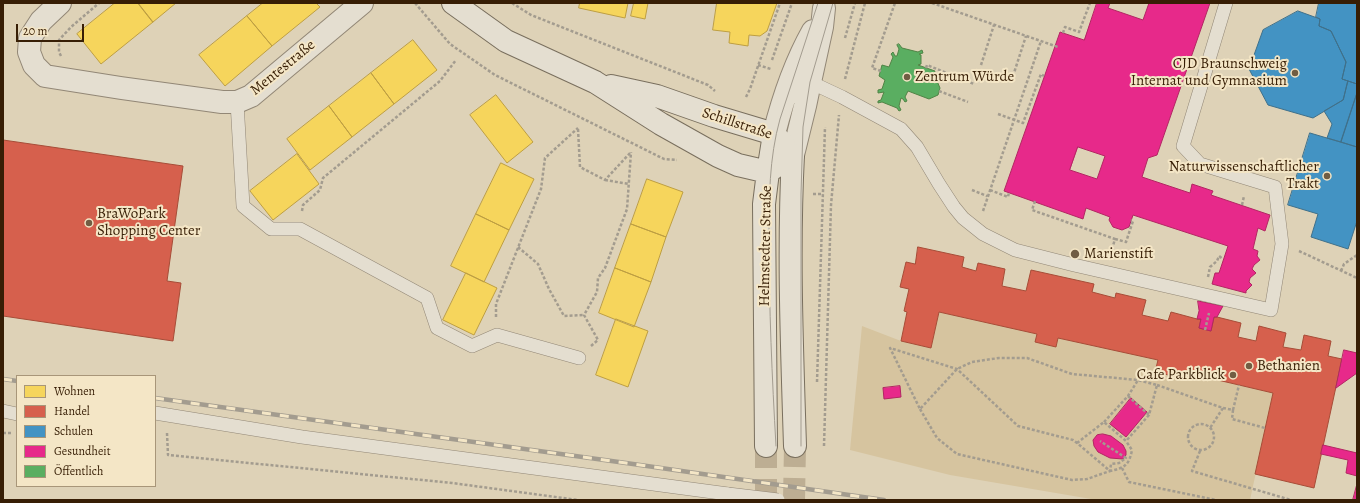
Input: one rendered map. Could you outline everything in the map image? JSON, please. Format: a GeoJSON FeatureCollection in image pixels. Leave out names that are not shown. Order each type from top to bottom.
{"type":"FeatureCollection","features":[{"type":"Feature","properties":{"kind":"main road","name":"Mentestraße"},"geometry":{"type":"LineString","coordinates":[[60,3],[41,22],[30,38],[29,52],[34,66],[45,76],[222,102],[236,102],[251,96],[362,3]]}},
{"type":"Feature","properties":{"kind":"main road","name":"Schillstraße"},"geometry":{"type":"LineString","coordinates":[[453,3],[506,41],[594,82],[661,124],[718,156],[738,165],[768,172],[793,155],[774,134],[714,116],[657,96],[594,82]]}},
{"type":"Feature","properties":{"kind":"main road","name":"Helmstedter Straße"},"geometry":{"type":"LineString","coordinates":[[766,446],[764,204],[768,172],[774,134],[800,80],[822,27],[825,6]]}},
{"type":"Feature","properties":{"kind":"main road","name":"Helmstedter Straße"},"geometry":{"type":"LineString","coordinates":[[795,446],[790,205],[793,155],[806,106],[800,80]]}},
{"type":"Feature","properties":{"kind":"lane"},"geometry":{"type":"LineString","coordinates":[[800,80],[842,97],[901,129],[917,147],[939,184],[962,218],[979,231],[1015,250],[1105,273],[1271,310],[1282,244],[1275,187],[1200,164],[1183,146],[1226,3]]}},
{"type":"Feature","properties":{"kind":"lane"},"geometry":{"type":"LineString","coordinates":[[236,102],[243,206],[271,229],[300,229],[427,298],[437,328],[472,346],[496,336],[579,358]]}},
{"type":"Feature","properties":{"kind":"lane"},"geometry":{"type":"LineString","coordinates":[[3,410],[16,414]]}},
{"type":"Feature","properties":{"kind":"lane"},"geometry":{"type":"LineString","coordinates":[[156,412],[302,437],[778,500]]}},
{"type":"Feature","properties":{"kind":"path"},"geometry":{"type":"LineString","coordinates":[[62,57],[59,52],[59,40],[71,27],[99,3]]}},
{"type":"Feature","properties":{"kind":"path"},"geometry":{"type":"LineString","coordinates":[[415,3],[450,44],[495,74],[664,159]]}},
{"type":"Feature","properties":{"kind":"path"},"geometry":{"type":"LineString","coordinates":[[512,3],[531,15],[554,25],[708,85],[717,93]]}},
{"type":"Feature","properties":{"kind":"path"},"geometry":{"type":"LineString","coordinates":[[746,97],[750,90],[780,3]]}},
{"type":"Feature","properties":{"kind":"path"},"geometry":{"type":"LineString","coordinates":[[767,75],[792,3]]}},
{"type":"Feature","properties":{"kind":"path"},"geometry":{"type":"LineString","coordinates":[[844,79],[865,3]]}},
{"type":"Feature","properties":{"kind":"path"},"geometry":{"type":"LineString","coordinates":[[881,71],[872,68],[895,3]]}},
{"type":"Feature","properties":{"kind":"path"},"geometry":{"type":"LineString","coordinates":[[932,3],[1058,47]]}},
{"type":"Feature","properties":{"kind":"path"},"geometry":{"type":"LineString","coordinates":[[1063,33],[1065,27],[1079,32],[1090,3]]}},
{"type":"Feature","properties":{"kind":"path"},"geometry":{"type":"LineString","coordinates":[[981,65],[994,25]]}},
{"type":"Feature","properties":{"kind":"path"},"geometry":{"type":"LineString","coordinates":[[1012,76],[1026,36]]}},
{"type":"Feature","properties":{"kind":"path"},"geometry":{"type":"LineString","coordinates":[[979,231],[981,215],[1041,41]]}},
{"type":"Feature","properties":{"kind":"path"},"geometry":{"type":"LineString","coordinates":[[300,229],[303,205],[320,190],[323,178],[440,81],[456,60]]}},
{"type":"Feature","properties":{"kind":"path"},"geometry":{"type":"LineString","coordinates":[[926,68],[927,65],[974,84]]}},
{"type":"Feature","properties":{"kind":"path"},"geometry":{"type":"LineString","coordinates":[[998,114],[1023,123],[1041,74],[1044,76]]}},
{"type":"Feature","properties":{"kind":"path"},"geometry":{"type":"LineString","coordinates":[[939,91],[968,102]]}},
{"type":"Feature","properties":{"kind":"path"},"geometry":{"type":"LineString","coordinates":[[824,446],[831,205],[840,111]]}},
{"type":"Feature","properties":{"kind":"path"},"geometry":{"type":"LineString","coordinates":[[817,388],[825,125]]}},
{"type":"Feature","properties":{"kind":"path"},"geometry":{"type":"LineString","coordinates":[[496,336],[496,304],[541,189],[545,158],[578,128],[580,167],[605,180],[628,184]]}},
{"type":"Feature","properties":{"kind":"path"},"geometry":{"type":"LineString","coordinates":[[584,315],[597,292],[598,278],[604,268],[627,209],[631,152],[605,180]]}},
{"type":"Feature","properties":{"kind":"path"},"geometry":{"type":"LineString","coordinates":[[972,190],[987,197]]}},
{"type":"Feature","properties":{"kind":"path"},"geometry":{"type":"LineString","coordinates":[[987,197],[990,190],[1008,197],[1009,192]]}},
{"type":"Feature","properties":{"kind":"path"},"geometry":{"type":"LineString","coordinates":[[1035,202],[1032,210],[1126,242],[1133,221],[1132,220]]}},
{"type":"Feature","properties":{"kind":"path"},"geometry":{"type":"LineString","coordinates":[[1105,273],[1115,239]]}},
{"type":"Feature","properties":{"kind":"path"},"geometry":{"type":"LineString","coordinates":[[1282,244],[1357,278]]}},
{"type":"Feature","properties":{"kind":"path"},"geometry":{"type":"LineString","coordinates":[[518,246],[538,264],[549,289],[564,316],[584,315]]}},
{"type":"Feature","properties":{"kind":"path"},"geometry":{"type":"LineString","coordinates":[[1341,271],[1344,264],[1357,255]]}},
{"type":"Feature","properties":{"kind":"path"},"geometry":{"type":"LineString","coordinates":[[1217,261],[1219,256],[1223,259]]}},
{"type":"Feature","properties":{"kind":"path"},"geometry":{"type":"LineString","coordinates":[[579,358],[598,340],[584,315]]}},
{"type":"Feature","properties":{"kind":"path"},"geometry":{"type":"LineString","coordinates":[[1104,422],[1126,441],[1132,450],[1130,461],[1122,468],[1087,478],[1072,480],[957,454],[937,438],[920,409],[890,348],[957,369],[1018,426],[1073,440],[1110,471]]}},
{"type":"Feature","properties":{"kind":"path"},"geometry":{"type":"LineString","coordinates":[[920,409],[957,369],[972,362],[999,358],[1027,358],[1072,374],[1138,380],[1233,410]]}},
{"type":"Feature","properties":{"kind":"path"},"geometry":{"type":"LineString","coordinates":[[1077,443],[1104,422],[1128,396],[1138,380]]}},
{"type":"Feature","properties":{"kind":"path"},"geometry":{"type":"LineString","coordinates":[[1126,441],[1149,415],[1157,385]]}},
{"type":"Feature","properties":{"kind":"path"},"geometry":{"type":"LineString","coordinates":[[1239,385],[1232,419],[1265,428]]}},
{"type":"Feature","properties":{"kind":"path"},"geometry":{"type":"LineString","coordinates":[[1128,396],[1149,415]]}},
{"type":"Feature","properties":{"kind":"path"},"geometry":{"type":"LineString","coordinates":[[1210,428],[1223,408]]}},
{"type":"Feature","properties":{"kind":"path"},"geometry":{"type":"LineString","coordinates":[[1198,425],[1206,425],[1210,428],[1213,432],[1214,441],[1209,448],[1200,451],[1192,447],[1189,443],[1188,434],[1190,430],[1198,425]]}},
{"type":"Feature","properties":{"kind":"path"},"geometry":{"type":"LineString","coordinates":[[161,432],[167,431],[168,455],[452,483],[578,500]]}},
{"type":"Feature","properties":{"kind":"path"},"geometry":{"type":"LineString","coordinates":[[3,433],[16,433]]}},
{"type":"Feature","properties":{"kind":"path"},"geometry":{"type":"LineString","coordinates":[[1100,441],[1126,458],[1119,463],[1111,464],[1110,471]]}},
{"type":"Feature","properties":{"kind":"path"},"geometry":{"type":"LineString","coordinates":[[1200,451],[1192,471],[1291,500]]}},
{"type":"Feature","properties":{"kind":"path"},"geometry":{"type":"LineString","coordinates":[[1122,468],[1129,482],[1216,500]]}},
{"type":"Feature","properties":{"kind":"shaded area"},"geometry":{"type":"Polygon","coordinates":[[[939,312],[1037,334],[1035,342],[1056,347],[1058,338],[1158,360],[1155,372],[1188,373],[1273,393],[1250,500],[1097,500],[950,475],[850,450],[862,326],[901,341],[931,348],[939,312]]]}},
{"type":"Feature","properties":{"kind":"building: Wohnen"},"geometry":{"type":"Polygon","coordinates":[[[115,3],[138,3],[153,22],[101,64],[77,34],[115,3]]]}},
{"type":"Feature","properties":{"kind":"building: Wohnen"},"geometry":{"type":"Polygon","coordinates":[[[138,3],[176,3],[153,22],[138,3]]]}},
{"type":"Feature","properties":{"kind":"building: Wohnen"},"geometry":{"type":"Polygon","coordinates":[[[263,3],[316,3],[320,7],[272,46],[247,16],[263,3]]]}},
{"type":"Feature","properties":{"kind":"building: Wohnen"},"geometry":{"type":"Polygon","coordinates":[[[580,3],[628,3],[625,18],[579,8],[580,3]]]}},
{"type":"Feature","properties":{"kind":"building: Wohnen"},"geometry":{"type":"Polygon","coordinates":[[[634,3],[648,3],[645,19],[631,16],[634,3]]]}},
{"type":"Feature","properties":{"kind":"building: Wohnen"},"geometry":{"type":"Polygon","coordinates":[[[717,3],[777,3],[767,31],[760,36],[749,35],[748,46],[729,43],[730,32],[713,30],[717,3]]]}},
{"type":"Feature","properties":{"kind":"building: Wohnen"},"geometry":{"type":"Polygon","coordinates":[[[247,16],[272,46],[225,86],[199,55],[247,16]]]}},
{"type":"Feature","properties":{"kind":"building: Wohnen"},"geometry":{"type":"Polygon","coordinates":[[[413,40],[437,70],[394,104],[371,73],[413,40]]]}},
{"type":"Feature","properties":{"kind":"building: Wohnen"},"geometry":{"type":"Polygon","coordinates":[[[371,73],[394,104],[352,137],[329,106],[371,73]]]}},
{"type":"Feature","properties":{"kind":"building: Wohnen"},"geometry":{"type":"Polygon","coordinates":[[[496,95],[533,142],[507,163],[470,115],[496,95]]]}},
{"type":"Feature","properties":{"kind":"building: Wohnen"},"geometry":{"type":"Polygon","coordinates":[[[329,106],[352,137],[310,170],[287,139],[329,106]]]}},
{"type":"Feature","properties":{"kind":"building: Wohnen"},"geometry":{"type":"Polygon","coordinates":[[[297,154],[319,184],[273,220],[250,191],[297,154]]]}},
{"type":"Feature","properties":{"kind":"building: Wohnen"},"geometry":{"type":"Polygon","coordinates":[[[501,163],[534,179],[509,230],[476,214],[501,163]]]}},
{"type":"Feature","properties":{"kind":"building: Wohnen"},"geometry":{"type":"Polygon","coordinates":[[[647,179],[683,192],[666,237],[631,224],[647,179]]]}},
{"type":"Feature","properties":{"kind":"building: Wohnen"},"geometry":{"type":"Polygon","coordinates":[[[476,214],[509,230],[484,282],[451,266],[476,214]]]}},
{"type":"Feature","properties":{"kind":"building: Wohnen"},"geometry":{"type":"Polygon","coordinates":[[[631,224],[666,237],[651,282],[615,268],[631,224]]]}},
{"type":"Feature","properties":{"kind":"building: Wohnen"},"geometry":{"type":"Polygon","coordinates":[[[615,268],[651,282],[634,327],[599,313],[615,268]]]}},
{"type":"Feature","properties":{"kind":"building: Wohnen"},"geometry":{"type":"Polygon","coordinates":[[[466,273],[497,288],[474,335],[443,320],[466,273]]]}},
{"type":"Feature","properties":{"kind":"building: Wohnen"},"geometry":{"type":"Polygon","coordinates":[[[616,319],[648,331],[628,387],[596,375],[616,319]]]}},
{"type":"Feature","properties":{"kind":"building: Handel","name":"BraWoPark Shopping Center"},"geometry":{"type":"Polygon","coordinates":[[[3,140],[183,166],[167,281],[181,283],[173,341],[3,316],[3,140]]]}},
{"type":"Feature","properties":{"kind":"building: Handel","name":"Bethanien"},"geometry":{"type":"Polygon","coordinates":[[[918,247],[964,257],[962,267],[976,271],[978,263],[1005,269],[1002,286],[1026,291],[1031,270],[1094,284],[1092,292],[1115,298],[1116,293],[1146,300],[1142,315],[1168,321],[1171,312],[1201,319],[1199,328],[1211,331],[1214,317],[1217,317],[1241,323],[1238,337],[1256,341],[1259,326],[1286,333],[1283,347],[1301,350],[1304,335],[1331,341],[1328,356],[1342,359],[1314,488],[1255,474],[1273,393],[1188,373],[1187,379],[1155,372],[1158,360],[1058,338],[1056,347],[1035,342],[1037,334],[939,312],[931,348],[901,341],[907,312],[904,311],[909,289],[900,287],[906,262],[915,264],[918,247]]]}},
{"type":"Feature","properties":{"kind":"building: Schulen"},"geometry":{"type":"Polygon","coordinates":[[[1319,3],[1357,3],[1357,84],[1342,79],[1346,62],[1331,31],[1319,26],[1320,19],[1316,17],[1319,3]]]}},
{"type":"Feature","properties":{"kind":"building: Schulen"},"geometry":{"type":"Polygon","coordinates":[[[1298,11],[1320,19],[1319,26],[1331,31],[1346,62],[1342,79],[1348,81],[1343,100],[1313,118],[1268,105],[1249,69],[1263,30],[1298,11]]]}},
{"type":"Feature","properties":{"kind":"building: Schulen"},"geometry":{"type":"Polygon","coordinates":[[[1348,81],[1357,84],[1357,93],[1341,142],[1327,138],[1332,124],[1324,111],[1343,100],[1348,81]]]}},
{"type":"Feature","properties":{"kind":"building: Schulen"},"geometry":{"type":"Polygon","coordinates":[[[1357,93],[1357,147],[1341,142],[1357,93]]]}},
{"type":"Feature","properties":{"kind":"building: Schulen","name":"Naturwissenschaftlicher Trakt"},"geometry":{"type":"Polygon","coordinates":[[[1310,133],[1357,147],[1357,221],[1348,249],[1311,237],[1318,214],[1288,205],[1310,133]]]}},
{"type":"Feature","properties":{"kind":"building: Gesundheit"},"geometry":{"type":"Polygon","coordinates":[[[1097,3],[1110,3],[1108,8],[1143,20],[1149,3],[1210,3],[1157,155],[1148,158],[1142,177],[1190,193],[1192,184],[1213,191],[1211,195],[1270,215],[1265,231],[1258,228],[1253,249],[1258,251],[1257,256],[1260,260],[1252,269],[1256,273],[1250,278],[1249,282],[1252,285],[1246,293],[1212,284],[1215,273],[1219,273],[1228,246],[1133,215],[1129,227],[1122,230],[1113,227],[1109,220],[1110,217],[1086,208],[1083,219],[1004,191],[1060,32],[1084,40],[1097,3]],[[1078,147],[1070,170],[1097,179],[1105,156],[1078,147]]]}},
{"type":"Feature","properties":{"kind":"building: Gesundheit"},"geometry":{"type":"Polygon","coordinates":[[[1198,301],[1223,306],[1217,317],[1214,317],[1211,331],[1199,328],[1201,319],[1197,319],[1199,311],[1198,301]]]}},
{"type":"Feature","properties":{"kind":"building: Gesundheit"},"geometry":{"type":"Polygon","coordinates":[[[1344,350],[1357,353],[1357,373],[1336,388],[1344,350]]]}},
{"type":"Feature","properties":{"kind":"building: Gesundheit"},"geometry":{"type":"Polygon","coordinates":[[[900,386],[901,397],[884,399],[883,388],[900,386]]]}},
{"type":"Feature","properties":{"kind":"building: Gesundheit"},"geometry":{"type":"Polygon","coordinates":[[[1131,398],[1147,412],[1126,437],[1110,424],[1131,398]]]}},
{"type":"Feature","properties":{"kind":"building: Gesundheit"},"geometry":{"type":"Polygon","coordinates":[[[1103,434],[1111,436],[1123,445],[1126,455],[1123,459],[1110,458],[1098,452],[1094,446],[1093,440],[1097,435],[1103,434]]]}},
{"type":"Feature","properties":{"kind":"building: Gesundheit"},"geometry":{"type":"Polygon","coordinates":[[[1323,445],[1357,453],[1357,476],[1346,473],[1348,460],[1321,454],[1323,445]]]}},
{"type":"Feature","properties":{"kind":"building: Gesundheit"},"geometry":{"type":"Polygon","coordinates":[[[1357,484],[1357,500],[1353,500],[1357,484]]]}},
{"type":"Feature","properties":{"kind":"building: Öffentlich","name":"Zentrum Würde"},"geometry":{"type":"Polygon","coordinates":[[[899,44],[902,48],[918,52],[922,50],[923,53],[919,54],[921,55],[921,64],[918,65],[935,71],[932,78],[936,79],[935,81],[937,81],[940,88],[938,95],[929,99],[908,91],[905,97],[907,101],[905,102],[901,98],[899,106],[901,110],[899,111],[897,108],[882,102],[878,103],[884,92],[878,93],[878,90],[882,89],[885,80],[879,76],[882,65],[889,67],[893,57],[891,54],[893,52],[895,56],[897,56],[899,49],[897,45],[899,44]]]}},
{"type":"Feature","properties":{"kind":"tunnel"},"geometry":{"type":"LineString","coordinates":[[766,446],[766,500]]}},
{"type":"Feature","properties":{"kind":"tunnel"},"geometry":{"type":"LineString","coordinates":[[794,500],[795,446]]}},
{"type":"Feature","properties":{"kind":"tram line"},"geometry":{"type":"LineString","coordinates":[[776,446],[770,291],[770,179],[776,134],[780,119],[818,3]]}},
{"type":"Feature","properties":{"kind":"tram line"},"geometry":{"type":"LineString","coordinates":[[801,446],[801,194],[803,127],[810,82],[833,3]]}},
{"type":"Feature","properties":{"kind":"railway"},"geometry":{"type":"LineString","coordinates":[[3,379],[16,381]]}},
{"type":"Feature","properties":{"kind":"railway"},"geometry":{"type":"LineString","coordinates":[[156,398],[884,500]]}},
{"type":"Feature","properties":{"kind":"place","name":"CJD Braunschweig Internat und Gymnasium"},"geometry":{"type":"Point","coordinates":[1295,73]}},
{"type":"Feature","properties":{"kind":"place","name":"Zentrum Würde"},"geometry":{"type":"Point","coordinates":[907,77]}},
{"type":"Feature","properties":{"kind":"place","name":"Naturwissenschaftlicher Trakt"},"geometry":{"type":"Point","coordinates":[1327,176]}},
{"type":"Feature","properties":{"kind":"place","name":"BraWoPark Shopping Center"},"geometry":{"type":"Point","coordinates":[89,223]}},
{"type":"Feature","properties":{"kind":"place","name":"Marienstift"},"geometry":{"type":"Point","coordinates":[1075,254]}},
{"type":"Feature","properties":{"kind":"place","name":"Bethanien"},"geometry":{"type":"Point","coordinates":[1249,366]}},
{"type":"Feature","properties":{"kind":"place","name":"Cafe Parkblick"},"geometry":{"type":"Point","coordinates":[1233,375]}}]}
